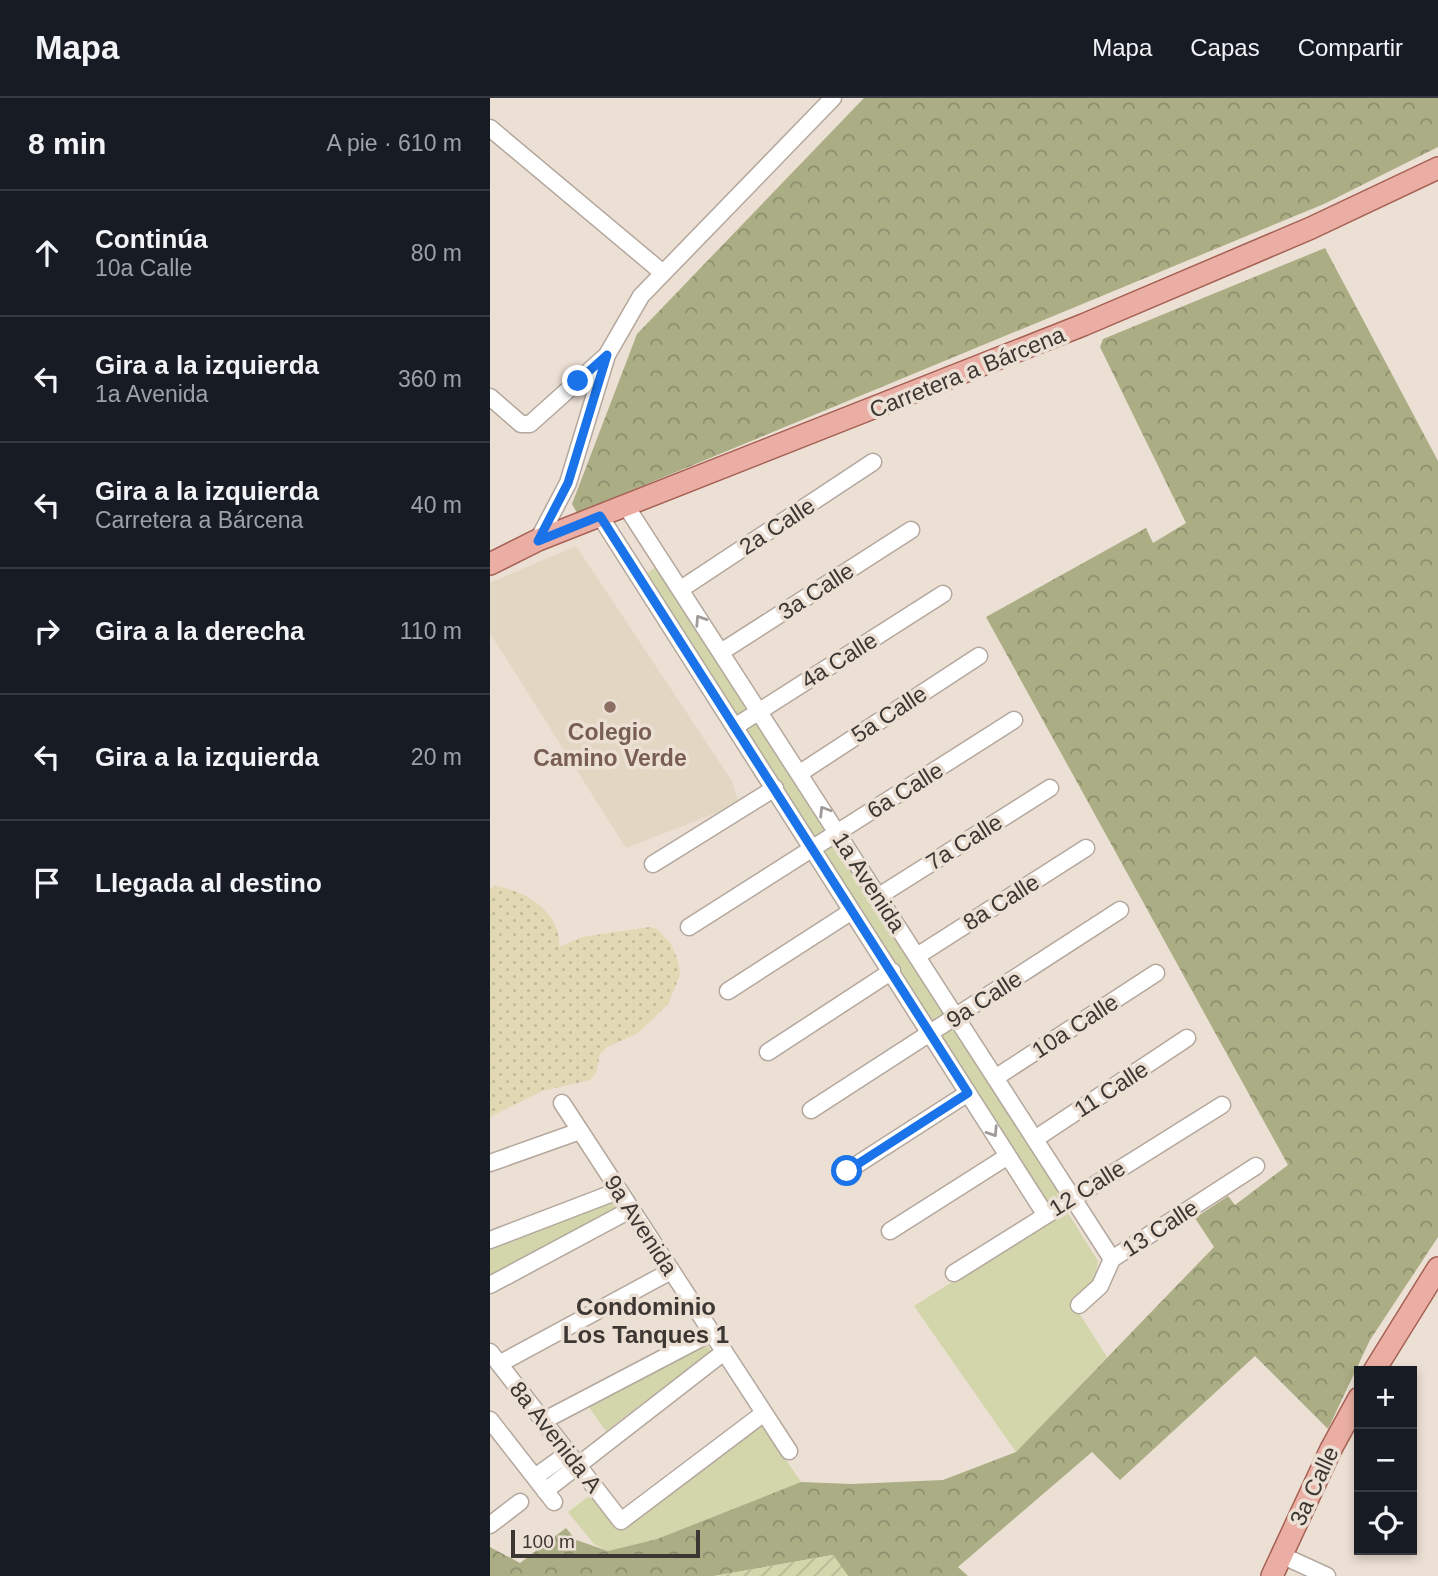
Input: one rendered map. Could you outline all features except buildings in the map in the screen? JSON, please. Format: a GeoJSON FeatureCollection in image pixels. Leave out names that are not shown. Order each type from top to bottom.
{"type":"FeatureCollection","features":[{"type":"Feature","properties":{"kind":"main road","name":"Carretera a Bárcena"},"geometry":{"type":"LineString","coordinates":[[490,564],[600,516],[1083,325],[1311,228],[1438,168]]}},
{"type":"Feature","properties":{"kind":"main road"},"geometry":{"type":"LineString","coordinates":[[1377,1366],[1438,1268]]}},
{"type":"Feature","properties":{"kind":"main road","name":"3a Calle"},"geometry":{"type":"LineString","coordinates":[[1272,1576],[1354,1408]]}},
{"type":"Feature","properties":{"kind":"street"},"geometry":{"type":"LineString","coordinates":[[538,541],[568,483],[607,355],[641,296],[833,98]]}},
{"type":"Feature","properties":{"kind":"street"},"geometry":{"type":"LineString","coordinates":[[490,128],[663,273]]}},
{"type":"Feature","properties":{"kind":"street"},"geometry":{"type":"LineString","coordinates":[[490,397],[521,424],[530,424],[607,355]]}},
{"type":"Feature","properties":{"kind":"street","name":"2a Calle"},"geometry":{"type":"LineString","coordinates":[[681,589],[873,462]]}},
{"type":"Feature","properties":{"kind":"street","name":"1a Avenida"},"geometry":{"type":"LineString","coordinates":[[626,506],[1112,1259]]}},
{"type":"Feature","properties":{"kind":"street","name":"1a Avenida"},"geometry":{"type":"LineString","coordinates":[[600,516],[1045,1214]]}},
{"type":"Feature","properties":{"kind":"street","name":"3a Calle"},"geometry":{"type":"LineString","coordinates":[[722,652],[911,530]]}},
{"type":"Feature","properties":{"kind":"street","name":"4a Calle"},"geometry":{"type":"LineString","coordinates":[[736,726],[943,594]]}},
{"type":"Feature","properties":{"kind":"street","name":"5a Calle"},"geometry":{"type":"LineString","coordinates":[[800,773],[979,656]]}},
{"type":"Feature","properties":{"kind":"street","name":"6a Calle"},"geometry":{"type":"LineString","coordinates":[[689,927],[1014,720]]}},
{"type":"Feature","properties":{"kind":"street"},"geometry":{"type":"LineString","coordinates":[[653,864],[775,788]]}},
{"type":"Feature","properties":{"kind":"street","name":"7a Calle"},"geometry":{"type":"LineString","coordinates":[[879,896],[1050,788]]}},
{"type":"Feature","properties":{"kind":"street","name":"8a Calle"},"geometry":{"type":"LineString","coordinates":[[917,956],[1086,848]]}},
{"type":"Feature","properties":{"kind":"street","name":"9a Calle"},"geometry":{"type":"LineString","coordinates":[[811,1110],[1120,910]]}},
{"type":"Feature","properties":{"kind":"street"},"geometry":{"type":"LineString","coordinates":[[728,991],[852,911]]}},
{"type":"Feature","properties":{"kind":"street"},"geometry":{"type":"LineString","coordinates":[[768,1052],[892,971]]}},
{"type":"Feature","properties":{"kind":"street","name":"10a Calle"},"geometry":{"type":"LineString","coordinates":[[995,1078],[1156,974]]}},
{"type":"Feature","properties":{"kind":"street","name":"11 Calle"},"geometry":{"type":"LineString","coordinates":[[1035,1139],[1187,1038]]}},
{"type":"Feature","properties":{"kind":"street"},"geometry":{"type":"LineString","coordinates":[[847,1171],[968,1093]]}},
{"type":"Feature","properties":{"kind":"street","name":"9a Avenida"},"geometry":{"type":"LineString","coordinates":[[562,1103],[789,1451]]}},
{"type":"Feature","properties":{"kind":"street","name":"12 Calle"},"geometry":{"type":"LineString","coordinates":[[954,1273],[1222,1105]]}},
{"type":"Feature","properties":{"kind":"street"},"geometry":{"type":"LineString","coordinates":[[490,1163],[580,1131]]}},
{"type":"Feature","properties":{"kind":"street"},"geometry":{"type":"LineString","coordinates":[[890,1231],[1009,1156]]}},
{"type":"Feature","properties":{"kind":"street","name":"13 Calle"},"geometry":{"type":"LineString","coordinates":[[1079,1305],[1100,1286],[1112,1259],[1256,1166]]}},
{"type":"Feature","properties":{"kind":"street"},"geometry":{"type":"LineString","coordinates":[[490,1240],[618,1191]]}},
{"type":"Feature","properties":{"kind":"street"},"geometry":{"type":"LineString","coordinates":[[490,1285],[630,1210]]}},
{"type":"Feature","properties":{"kind":"street"},"geometry":{"type":"LineString","coordinates":[[495,1358],[671,1271]]}},
{"type":"Feature","properties":{"kind":"street"},"geometry":{"type":"LineString","coordinates":[[542,1421],[711,1332]]}},
{"type":"Feature","properties":{"kind":"street"},"geometry":{"type":"LineString","coordinates":[[535,1477],[572,1459],[724,1352]]}},
{"type":"Feature","properties":{"kind":"street","name":"8a Avenida A"},"geometry":{"type":"LineString","coordinates":[[495,1358],[622,1521],[764,1413]]}},
{"type":"Feature","properties":{"kind":"street"},"geometry":{"type":"LineString","coordinates":[[490,1420],[549,1496],[572,1459]]}},
{"type":"Feature","properties":{"kind":"street"},"geometry":{"type":"LineString","coordinates":[[490,1525],[520,1502]]}},
{"type":"Feature","properties":{"kind":"street"},"geometry":{"type":"LineString","coordinates":[[1281,1555],[1327,1576]]}},
{"type":"Feature","properties":{"kind":"shaded area","name":"Colegio Camino Verde"},"geometry":{"type":"Polygon","coordinates":[[[576,546],[732,781],[739,804],[626,848],[490,633],[490,583],[576,546]]]}},
{"type":"Feature","properties":{"kind":"green space"},"geometry":{"type":"Polygon","coordinates":[[[864,98],[1438,98],[1438,147],[1324,204],[577,513],[572,504],[637,334],[864,98]]]}},
{"type":"Feature","properties":{"kind":"green space"},"geometry":{"type":"Polygon","coordinates":[[[1325,248],[1438,461],[1438,1237],[1370,1340],[1358,1366],[1354,1366],[1354,1374],[1328,1429],[1255,1356],[1120,1480],[1092,1452],[958,1567],[968,1576],[848,1576],[833,1555],[714,1576],[490,1576],[490,1547],[520,1563],[566,1528],[576,1540],[608,1551],[657,1539],[801,1482],[852,1484],[943,1480],[1016,1452],[1214,1247],[1195,1218],[1228,1196],[1235,1205],[1288,1165],[986,617],[1146,528],[1153,543],[1186,523],[1100,347],[1103,339],[1325,248]]]}},
{"type":"Feature","properties":{"kind":"green space"},"geometry":{"type":"Polygon","coordinates":[[[663,562],[1072,1198],[1045,1214],[640,578],[663,562]]]}},
{"type":"Feature","properties":{"kind":"green space"},"geometry":{"type":"Polygon","coordinates":[[[616,1200],[620,1208],[490,1279],[490,1248],[616,1200]]]}},
{"type":"Feature","properties":{"kind":"green space"},"geometry":{"type":"Polygon","coordinates":[[[1066,1210],[1098,1261],[1096,1272],[1101,1282],[1072,1302],[1107,1357],[1016,1452],[914,1306],[1066,1210]]]}},
{"type":"Feature","properties":{"kind":"green space"},"geometry":{"type":"Polygon","coordinates":[[[706,1343],[711,1351],[606,1431],[588,1406],[706,1343]]]}},
{"type":"Feature","properties":{"kind":"green space"},"geometry":{"type":"Polygon","coordinates":[[[761,1423],[801,1482],[657,1539],[608,1551],[594,1544],[568,1512],[592,1494],[621,1528],[761,1423]]]}},
{"type":"Feature","properties":{"kind":"green space"},"geometry":{"type":"Polygon","coordinates":[[[833,1555],[848,1576],[714,1576],[833,1555]]]}},
{"type":"Feature","properties":{"kind":"sand"},"geometry":{"type":"Polygon","coordinates":[[[495,886],[518,892],[539,905],[554,924],[559,947],[582,937],[650,927],[657,929],[671,944],[680,975],[668,1004],[638,1033],[607,1047],[600,1054],[596,1073],[590,1080],[542,1091],[490,1117],[490,889],[495,886]]]}},
{"type":"Feature","properties":{"kind":"place","name":"Colegio Camino Verde"},"geometry":{"type":"Point","coordinates":[610,707]}},
{"type":"Feature","properties":{"kind":"district","name":"Condominio Los Tanques 1"},"geometry":{"type":"Point","coordinates":[646,1321]}},
{"type":"Feature","properties":{"kind":"route"},"geometry":{"type":"LineString","coordinates":[[578,381],[607,355],[586,432],[563,497],[538,541],[600,516],[968,1093],[847,1171]]}}]}
